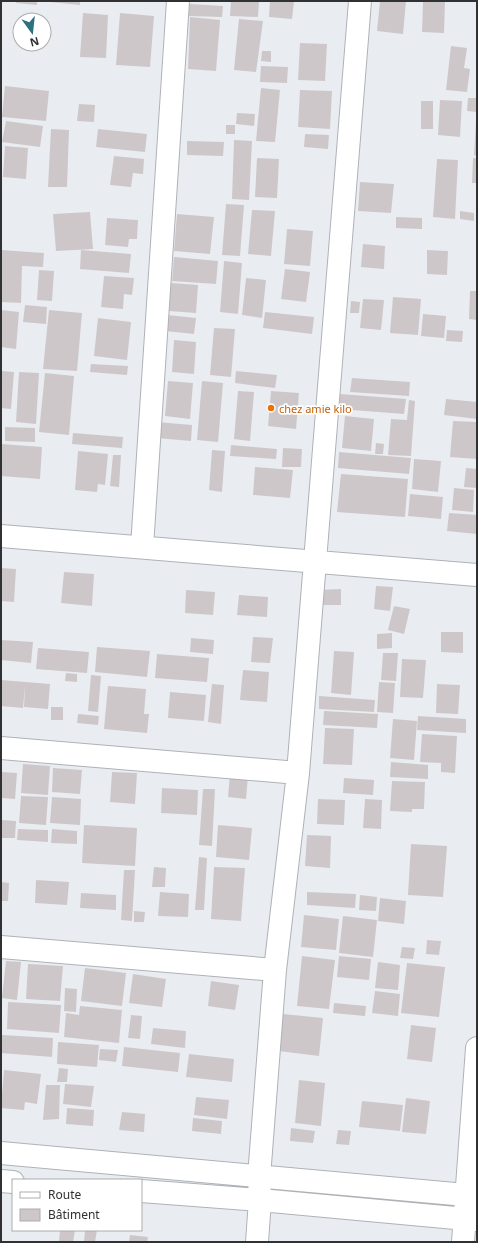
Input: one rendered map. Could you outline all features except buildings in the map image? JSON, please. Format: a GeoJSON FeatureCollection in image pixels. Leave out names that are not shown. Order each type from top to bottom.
{"type":"FeatureCollection","features":[{"type":"Feature","properties":{"kind":"street"},"geometry":{"type":"LineString","coordinates":[[142,547],[178,1]]}},
{"type":"Feature","properties":{"kind":"street"},"geometry":{"type":"LineString","coordinates":[[257,1242],[260,1200],[259,1177],[275,970],[298,773],[360,1]]}},
{"type":"Feature","properties":{"kind":"street"},"geometry":{"type":"LineString","coordinates":[[1,536],[477,575]]}},
{"type":"Feature","properties":{"kind":"street"},"geometry":{"type":"LineString","coordinates":[[1,748],[298,773]]}},
{"type":"Feature","properties":{"kind":"street"},"geometry":{"type":"LineString","coordinates":[[1,947],[275,970]]}},
{"type":"Feature","properties":{"kind":"street"},"geometry":{"type":"LineString","coordinates":[[463,1242],[471,1219],[477,1048]]}},
{"type":"Feature","properties":{"kind":"street"},"geometry":{"type":"LineString","coordinates":[[1,1153],[471,1196]]}},
{"type":"Feature","properties":{"kind":"street"},"geometry":{"type":"LineString","coordinates":[[1,1181],[12,1182]]}},
{"type":"Feature","properties":{"kind":"street"},"geometry":{"type":"LineString","coordinates":[[142,1191],[471,1219]]}},
{"type":"Feature","properties":{"kind":"place","name":"chez amie kilo"},"geometry":{"type":"Point","coordinates":[271,408]}}]}
